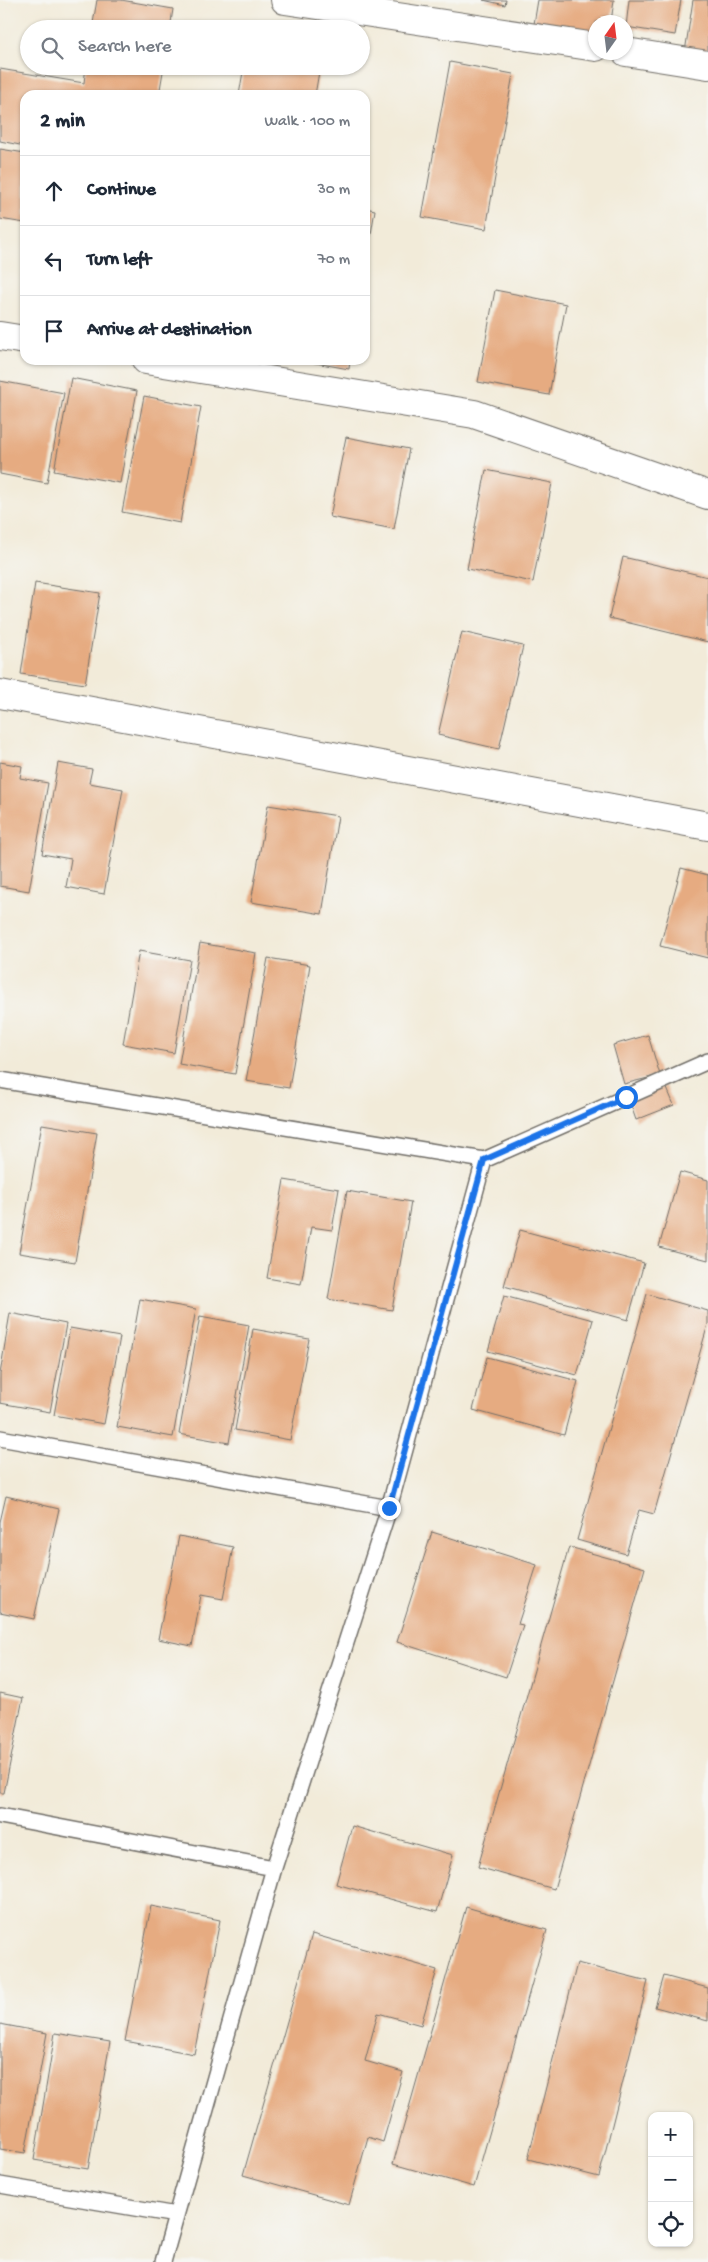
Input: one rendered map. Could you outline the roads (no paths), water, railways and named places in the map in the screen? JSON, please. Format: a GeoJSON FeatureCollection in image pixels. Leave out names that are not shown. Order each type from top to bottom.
{"type":"FeatureCollection","features":[{"type":"Feature","properties":{"kind":"street"},"geometry":{"type":"LineString","coordinates":[[285,0],[588,47]]}},
{"type":"Feature","properties":{"kind":"street"},"geometry":{"type":"LineString","coordinates":[[633,53],[708,65]]}},
{"type":"Feature","properties":{"kind":"street"},"geometry":{"type":"LineString","coordinates":[[0,336],[20,339]]}},
{"type":"Feature","properties":{"kind":"street"},"geometry":{"type":"LineString","coordinates":[[176,365],[474,414],[708,495]]}},
{"type":"Feature","properties":{"kind":"street"},"geometry":{"type":"LineString","coordinates":[[0,694],[708,826]]}},
{"type":"Feature","properties":{"kind":"lane"},"geometry":{"type":"LineString","coordinates":[[0,1080],[484,1160],[708,1061]]}},
{"type":"Feature","properties":{"kind":"lane"},"geometry":{"type":"LineString","coordinates":[[163,2262],[274,1868],[389,1508],[484,1160]]}},
{"type":"Feature","properties":{"kind":"lane"},"geometry":{"type":"LineString","coordinates":[[0,1438],[389,1508]]}},
{"type":"Feature","properties":{"kind":"lane"},"geometry":{"type":"LineString","coordinates":[[0,1816],[274,1868]]}},
{"type":"Feature","properties":{"kind":"lane"},"geometry":{"type":"LineString","coordinates":[[0,2184],[176,2215]]}}]}
